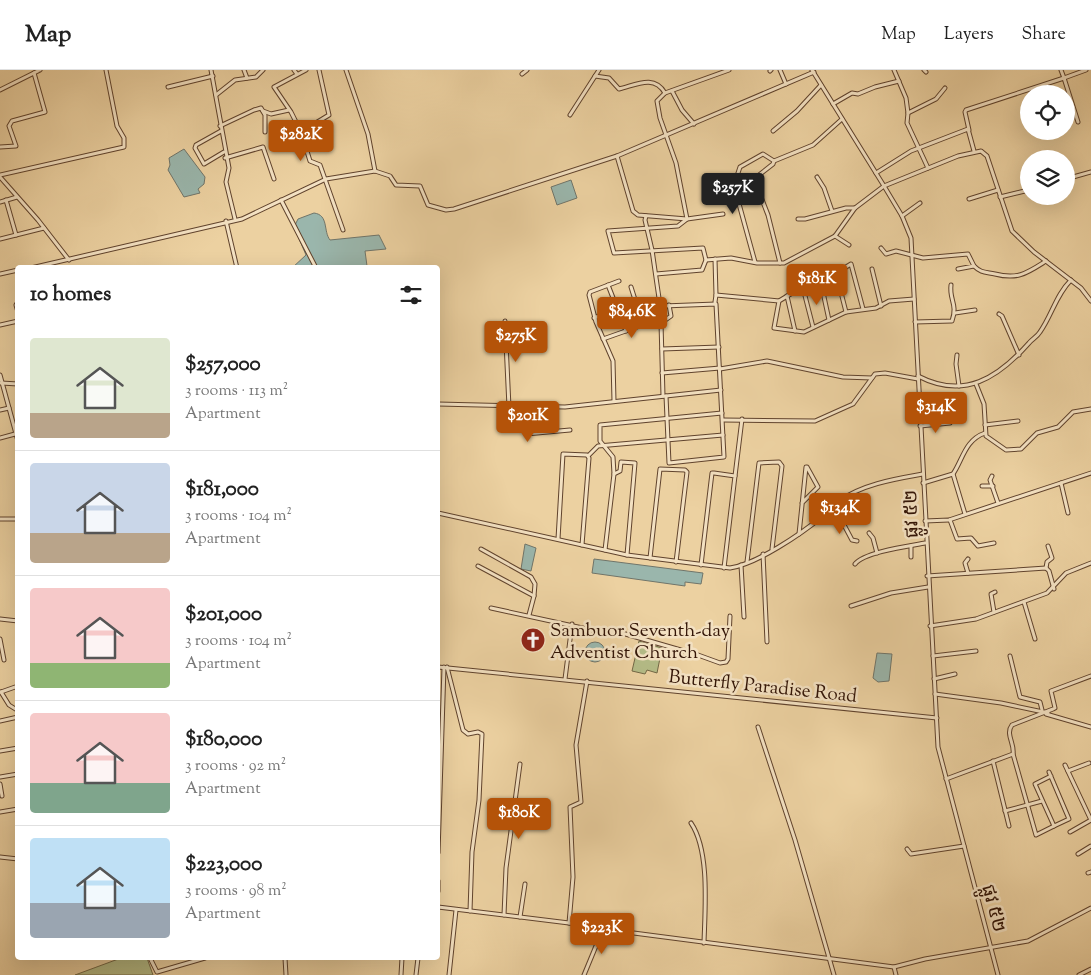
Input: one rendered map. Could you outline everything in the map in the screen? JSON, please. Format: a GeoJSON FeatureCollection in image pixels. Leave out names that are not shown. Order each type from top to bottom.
{"type":"FeatureCollection","features":[{"type":"Feature","properties":{"kind":"street"},"geometry":{"type":"LineString","coordinates":[[0,90],[40,70]]}},
{"type":"Feature","properties":{"kind":"street"},"geometry":{"type":"LineString","coordinates":[[69,260],[0,176],[124,147],[122,135],[117,126],[106,70]]}},
{"type":"Feature","properties":{"kind":"street"},"geometry":{"type":"LineString","coordinates":[[211,70],[229,172],[226,182],[235,219]]}},
{"type":"Feature","properties":{"kind":"street"},"geometry":{"type":"LineString","coordinates":[[244,70],[248,78]]}},
{"type":"Feature","properties":{"kind":"street"},"geometry":{"type":"LineString","coordinates":[[216,95],[235,80],[258,76],[263,70]]}},
{"type":"Feature","properties":{"kind":"street"},"geometry":{"type":"LineString","coordinates":[[294,70],[297,74]]}},
{"type":"Feature","properties":{"kind":"street"},"geometry":{"type":"LineString","coordinates":[[306,70],[274,87],[301,132],[310,161],[319,163],[343,230]]}},
{"type":"Feature","properties":{"kind":"street"},"geometry":{"type":"LineString","coordinates":[[301,132],[329,115],[318,70]]}},
{"type":"Feature","properties":{"kind":"street"},"geometry":{"type":"LineString","coordinates":[[346,70],[368,134],[375,171]]}},
{"type":"Feature","properties":{"kind":"street"},"geometry":{"type":"LineString","coordinates":[[522,74],[527,70]]}},
{"type":"Feature","properties":{"kind":"street"},"geometry":{"type":"LineString","coordinates":[[570,115],[599,70]]}},
{"type":"Feature","properties":{"kind":"street"},"geometry":{"type":"LineString","coordinates":[[687,220],[676,163],[656,105],[658,98],[665,94],[729,70]]}},
{"type":"Feature","properties":{"kind":"street"},"geometry":{"type":"LineString","coordinates":[[780,70],[786,84]]}},
{"type":"Feature","properties":{"kind":"street"},"geometry":{"type":"LineString","coordinates":[[894,70],[906,98],[907,123],[928,168]]}},
{"type":"Feature","properties":{"kind":"street"},"geometry":{"type":"LineString","coordinates":[[1061,70],[1078,122]]}},
{"type":"Feature","properties":{"kind":"street"},"geometry":{"type":"LineString","coordinates":[[974,151],[966,110],[1086,70]]}},
{"type":"Feature","properties":{"kind":"street"},"geometry":{"type":"LineString","coordinates":[[46,265],[248,217],[326,179],[375,171],[390,176],[396,185],[420,186],[428,205],[449,210],[617,156],[667,136],[813,71]]}},
{"type":"Feature","properties":{"kind":"street","name":"ផ្លូវ ៥២"},"geometry":{"type":"LineString","coordinates":[[813,71],[902,216],[911,238],[927,576],[939,756],[998,975]]}},
{"type":"Feature","properties":{"kind":"street"},"geometry":{"type":"LineString","coordinates":[[0,147],[16,146],[9,126],[12,121],[45,112],[34,73]]}},
{"type":"Feature","properties":{"kind":"street"},"geometry":{"type":"LineString","coordinates":[[168,88],[213,76]]}},
{"type":"Feature","properties":{"kind":"street"},"geometry":{"type":"LineString","coordinates":[[595,76],[609,78],[619,89],[647,81],[659,86],[665,94]]}},
{"type":"Feature","properties":{"kind":"street"},"geometry":{"type":"LineString","coordinates":[[833,104],[852,93],[858,94],[875,87],[899,81]]}},
{"type":"Feature","properties":{"kind":"street"},"geometry":{"type":"LineString","coordinates":[[773,131],[797,111],[822,85]]}},
{"type":"Feature","properties":{"kind":"street"},"geometry":{"type":"LineString","coordinates":[[908,113],[936,99],[945,88]]}},
{"type":"Feature","properties":{"kind":"street"},"geometry":{"type":"LineString","coordinates":[[672,91],[682,110],[694,124]]}},
{"type":"Feature","properties":{"kind":"street"},"geometry":{"type":"LineString","coordinates":[[220,126],[261,108],[262,111],[271,114],[288,110]]}},
{"type":"Feature","properties":{"kind":"street"},"geometry":{"type":"LineString","coordinates":[[262,111],[265,115],[265,132]]}},
{"type":"Feature","properties":{"kind":"street"},"geometry":{"type":"LineString","coordinates":[[780,263],[768,215],[754,179],[771,168],[774,161],[813,145],[842,119]]}},
{"type":"Feature","properties":{"kind":"street"},"geometry":{"type":"LineString","coordinates":[[876,173],[919,147],[969,130]]}},
{"type":"Feature","properties":{"kind":"street"},"geometry":{"type":"LineString","coordinates":[[221,131],[196,145],[195,148],[204,164],[224,152]]}},
{"type":"Feature","properties":{"kind":"street"},"geometry":{"type":"LineString","coordinates":[[226,158],[263,147],[274,179]]}},
{"type":"Feature","properties":{"kind":"street"},"geometry":{"type":"LineString","coordinates":[[706,260],[780,263],[788,261],[835,236],[855,208],[884,186],[974,151],[986,154],[1012,232],[1086,292],[1091,301]]}},
{"type":"Feature","properties":{"kind":"street"},"geometry":{"type":"LineString","coordinates":[[755,262],[736,193],[736,174],[740,167],[763,154],[774,161]]}},
{"type":"Feature","properties":{"kind":"street"},"geometry":{"type":"LineString","coordinates":[[617,156],[633,211],[646,216],[687,220],[723,214]]}},
{"type":"Feature","properties":{"kind":"street"},"geometry":{"type":"LineString","coordinates":[[1075,176],[1091,172]]}},
{"type":"Feature","properties":{"kind":"street"},"geometry":{"type":"LineString","coordinates":[[817,178],[824,188],[832,211]]}},
{"type":"Feature","properties":{"kind":"street"},"geometry":{"type":"LineString","coordinates":[[969,199],[998,190]]}},
{"type":"Feature","properties":{"kind":"street"},"geometry":{"type":"LineString","coordinates":[[1000,198],[1020,192]]}},
{"type":"Feature","properties":{"kind":"street"},"geometry":{"type":"LineString","coordinates":[[0,202],[17,197]]}},
{"type":"Feature","properties":{"kind":"street"},"geometry":{"type":"LineString","coordinates":[[6,200],[16,235]]}},
{"type":"Feature","properties":{"kind":"street"},"geometry":{"type":"LineString","coordinates":[[281,200],[314,265]]}},
{"type":"Feature","properties":{"kind":"street"},"geometry":{"type":"LineString","coordinates":[[902,216],[920,203]]}},
{"type":"Feature","properties":{"kind":"street"},"geometry":{"type":"LineString","coordinates":[[798,219],[855,208]]}},
{"type":"Feature","properties":{"kind":"street"},"geometry":{"type":"LineString","coordinates":[[646,216],[646,227],[652,250],[660,305]]}},
{"type":"Feature","properties":{"kind":"street"},"geometry":{"type":"LineString","coordinates":[[656,274],[702,270],[706,260],[702,247],[614,253],[608,231],[678,226],[687,220]]}},
{"type":"Feature","properties":{"kind":"street"},"geometry":{"type":"LineString","coordinates":[[226,221],[236,265]]}},
{"type":"Feature","properties":{"kind":"street"},"geometry":{"type":"LineString","coordinates":[[0,239],[44,228]]}},
{"type":"Feature","properties":{"kind":"street"},"geometry":{"type":"LineString","coordinates":[[835,236],[849,244]]}},
{"type":"Feature","properties":{"kind":"street"},"geometry":{"type":"LineString","coordinates":[[881,248],[886,254],[896,251],[913,257],[923,258],[966,253],[970,256],[974,266],[981,272],[1010,278],[1024,274],[1046,261]]}},
{"type":"Feature","properties":{"kind":"street"},"geometry":{"type":"LineString","coordinates":[[669,305],[671,316],[660,323],[669,463],[722,458],[724,456],[723,420],[715,303],[715,259]]}},
{"type":"Feature","properties":{"kind":"street"},"geometry":{"type":"LineString","coordinates":[[716,295],[780,301],[803,288],[821,283],[853,264],[863,310]]}},
{"type":"Feature","properties":{"kind":"street"},"geometry":{"type":"LineString","coordinates":[[958,269],[974,266]]}},
{"type":"Feature","properties":{"kind":"street"},"geometry":{"type":"LineString","coordinates":[[872,269],[881,306]]}},
{"type":"Feature","properties":{"kind":"street"},"geometry":{"type":"LineString","coordinates":[[0,274],[15,271]]}},
{"type":"Feature","properties":{"kind":"street"},"geometry":{"type":"LineString","coordinates":[[836,273],[846,312]]}},
{"type":"Feature","properties":{"kind":"street"},"geometry":{"type":"LineString","coordinates":[[723,420],[815,421],[828,413],[853,404],[875,374],[885,373],[918,378],[938,386],[976,384],[996,373],[1019,355],[1040,332],[1055,308],[1060,292],[1071,280]]}},
{"type":"Feature","properties":{"kind":"street"},"geometry":{"type":"LineString","coordinates":[[614,401],[613,361],[594,318],[589,293],[618,281]]}},
{"type":"Feature","properties":{"kind":"street"},"geometry":{"type":"LineString","coordinates":[[821,283],[829,320]]}},
{"type":"Feature","properties":{"kind":"street"},"geometry":{"type":"LineString","coordinates":[[608,285],[626,331]]}},
{"type":"Feature","properties":{"kind":"street"},"geometry":{"type":"LineString","coordinates":[[915,322],[950,322],[955,304],[950,292],[951,286]]}},
{"type":"Feature","properties":{"kind":"street"},"geometry":{"type":"LineString","coordinates":[[631,287],[643,325]]}},
{"type":"Feature","properties":{"kind":"street"},"geometry":{"type":"LineString","coordinates":[[803,288],[813,327]]}},
{"type":"Feature","properties":{"kind":"street"},"geometry":{"type":"LineString","coordinates":[[787,296],[795,331]]}},
{"type":"Feature","properties":{"kind":"street"},"geometry":{"type":"LineString","coordinates":[[780,301],[774,328],[804,332],[846,312],[881,306],[889,301],[914,299]]}},
{"type":"Feature","properties":{"kind":"street"},"geometry":{"type":"LineString","coordinates":[[594,318],[616,309],[637,306],[715,303]]}},
{"type":"Feature","properties":{"kind":"street"},"geometry":{"type":"LineString","coordinates":[[954,313],[975,310]]}},
{"type":"Feature","properties":{"kind":"street"},"geometry":{"type":"LineString","coordinates":[[998,314],[1002,316],[1019,355]]}},
{"type":"Feature","properties":{"kind":"street"},"geometry":{"type":"LineString","coordinates":[[505,321],[509,407]]}},
{"type":"Feature","properties":{"kind":"street"},"geometry":{"type":"LineString","coordinates":[[603,339],[654,321]]}},
{"type":"Feature","properties":{"kind":"street"},"geometry":{"type":"LineString","coordinates":[[0,325],[15,322]]}},
{"type":"Feature","properties":{"kind":"street"},"geometry":{"type":"LineString","coordinates":[[662,349],[719,347]]}},
{"type":"Feature","properties":{"kind":"street"},"geometry":{"type":"LineString","coordinates":[[957,355],[956,364],[959,386]]}},
{"type":"Feature","properties":{"kind":"street"},"geometry":{"type":"LineString","coordinates":[[662,373],[720,369],[767,361],[843,377],[873,378]]}},
{"type":"Feature","properties":{"kind":"street"},"geometry":{"type":"LineString","coordinates":[[0,375],[15,434],[0,438]]}},
{"type":"Feature","properties":{"kind":"street"},"geometry":{"type":"LineString","coordinates":[[1,383],[15,384]]}},
{"type":"Feature","properties":{"kind":"street"},"geometry":{"type":"LineString","coordinates":[[976,384],[984,404],[985,433],[988,438],[1006,450],[1025,447],[1037,433],[1058,427],[1072,412],[1091,410]]}},
{"type":"Feature","properties":{"kind":"street"},"geometry":{"type":"LineString","coordinates":[[440,404],[565,407],[720,390]]}},
{"type":"Feature","properties":{"kind":"street"},"geometry":{"type":"LineString","coordinates":[[520,407],[522,426],[526,434],[570,430]]}},
{"type":"Feature","properties":{"kind":"street"},"geometry":{"type":"LineString","coordinates":[[0,410],[9,408]]}},
{"type":"Feature","properties":{"kind":"street"},"geometry":{"type":"LineString","coordinates":[[605,550],[614,474],[614,457],[603,446],[599,437],[599,426],[602,424],[722,413]]}},
{"type":"Feature","properties":{"kind":"street"},"geometry":{"type":"LineString","coordinates":[[724,568],[742,419]]}},
{"type":"Feature","properties":{"kind":"street"},"geometry":{"type":"LineString","coordinates":[[985,425],[1018,421]]}},
{"type":"Feature","properties":{"kind":"street"},"geometry":{"type":"LineString","coordinates":[[920,426],[950,423]]}},
{"type":"Feature","properties":{"kind":"street"},"geometry":{"type":"LineString","coordinates":[[965,514],[953,474],[966,448],[978,436],[985,433]]}},
{"type":"Feature","properties":{"kind":"street"},"geometry":{"type":"LineString","coordinates":[[582,545],[588,456],[596,448],[723,435]]}},
{"type":"Feature","properties":{"kind":"street"},"geometry":{"type":"LineString","coordinates":[[558,539],[564,454],[588,456]]}},
{"type":"Feature","properties":{"kind":"street"},"geometry":{"type":"LineString","coordinates":[[747,562],[760,463],[764,461],[780,462],[782,466],[772,549]]}},
{"type":"Feature","properties":{"kind":"street"},"geometry":{"type":"LineString","coordinates":[[614,474],[620,471],[621,462],[636,464],[627,556]]}},
{"type":"Feature","properties":{"kind":"street"},"geometry":{"type":"LineString","coordinates":[[799,534],[802,503],[806,467],[807,466],[818,487],[802,503]]}},
{"type":"Feature","properties":{"kind":"street"},"geometry":{"type":"LineString","coordinates":[[650,558],[660,469],[685,470],[687,472],[676,562]]}},
{"type":"Feature","properties":{"kind":"street"},"geometry":{"type":"LineString","coordinates":[[925,521],[950,520],[1091,472]]}},
{"type":"Feature","properties":{"kind":"street"},"geometry":{"type":"LineString","coordinates":[[701,565],[712,473],[735,476]]}},
{"type":"Feature","properties":{"kind":"street"},"geometry":{"type":"LineString","coordinates":[[440,513],[627,556],[724,568],[741,565],[799,534],[840,500],[863,489],[888,480],[922,474]]}},
{"type":"Feature","properties":{"kind":"street"},"geometry":{"type":"LineString","coordinates":[[923,483],[953,474]]}},
{"type":"Feature","properties":{"kind":"street"},"geometry":{"type":"LineString","coordinates":[[992,476],[990,479],[998,503]]}},
{"type":"Feature","properties":{"kind":"street"},"geometry":{"type":"LineString","coordinates":[[1061,483],[1068,513]]}},
{"type":"Feature","properties":{"kind":"street"},"geometry":{"type":"LineString","coordinates":[[982,486],[993,486]]}},
{"type":"Feature","properties":{"kind":"street"},"geometry":{"type":"LineString","coordinates":[[834,506],[852,540],[857,541]]}},
{"type":"Feature","properties":{"kind":"street"},"geometry":{"type":"LineString","coordinates":[[0,519],[15,519]]}},
{"type":"Feature","properties":{"kind":"street"},"geometry":{"type":"LineString","coordinates":[[950,520],[957,539],[971,538],[978,546],[994,543]]}},
{"type":"Feature","properties":{"kind":"street"},"geometry":{"type":"LineString","coordinates":[[869,533],[873,538],[877,553]]}},
{"type":"Feature","properties":{"kind":"street"},"geometry":{"type":"LineString","coordinates":[[855,564],[860,558],[926,543]]}},
{"type":"Feature","properties":{"kind":"street"},"geometry":{"type":"LineString","coordinates":[[911,546],[911,557]]}},
{"type":"Feature","properties":{"kind":"street"},"geometry":{"type":"LineString","coordinates":[[1048,546],[1052,558],[1047,562],[1046,568],[1049,571],[1054,589]]}},
{"type":"Feature","properties":{"kind":"street"},"geometry":{"type":"LineString","coordinates":[[481,549],[531,577],[536,584],[529,615]]}},
{"type":"Feature","properties":{"kind":"street"},"geometry":{"type":"LineString","coordinates":[[763,554],[767,642]]}},
{"type":"Feature","properties":{"kind":"street"},"geometry":{"type":"LineString","coordinates":[[968,559],[965,563],[968,573]]}},
{"type":"Feature","properties":{"kind":"street"},"geometry":{"type":"LineString","coordinates":[[930,626],[964,622],[1047,594],[1054,589],[1066,573],[1091,563]]}},
{"type":"Feature","properties":{"kind":"street"},"geometry":{"type":"LineString","coordinates":[[741,565],[744,617]]}},
{"type":"Feature","properties":{"kind":"street"},"geometry":{"type":"LineString","coordinates":[[478,566],[534,596]]}},
{"type":"Feature","properties":{"kind":"street"},"geometry":{"type":"LineString","coordinates":[[927,576],[1046,568]]}},
{"type":"Feature","properties":{"kind":"street"},"geometry":{"type":"LineString","coordinates":[[851,606],[891,593],[928,587]]}},
{"type":"Feature","properties":{"kind":"street"},"geometry":{"type":"LineString","coordinates":[[994,612],[990,594],[995,592]]}},
{"type":"Feature","properties":{"kind":"street"},"geometry":{"type":"LineString","coordinates":[[1024,602],[1035,639]]}},
{"type":"Feature","properties":{"kind":"street"},"geometry":{"type":"LineString","coordinates":[[491,608],[572,624],[601,632],[622,633],[698,655],[720,664],[728,659],[730,616]]}},
{"type":"Feature","properties":{"kind":"street"},"geometry":{"type":"LineString","coordinates":[[0,619],[15,621]]}},
{"type":"Feature","properties":{"kind":"street"},"geometry":{"type":"LineString","coordinates":[[565,679],[572,624]]}},
{"type":"Feature","properties":{"kind":"street"},"geometry":{"type":"LineString","coordinates":[[0,639],[4,660]]}},
{"type":"Feature","properties":{"kind":"street"},"geometry":{"type":"LineString","coordinates":[[932,656],[976,651]]}},
{"type":"Feature","properties":{"kind":"street"},"geometry":{"type":"LineString","coordinates":[[1010,656],[1020,697],[1040,702],[1042,710]]}},
{"type":"Feature","properties":{"kind":"street","name":"Butterfly Paradise Road"},"geometry":{"type":"LineString","coordinates":[[440,667],[937,718]]}},
{"type":"Feature","properties":{"kind":"street"},"geometry":{"type":"LineString","coordinates":[[440,735],[445,667]]}},
{"type":"Feature","properties":{"kind":"street"},"geometry":{"type":"LineString","coordinates":[[445,667],[463,730],[468,734],[478,732],[482,734],[479,800],[472,852],[470,911]]}},
{"type":"Feature","properties":{"kind":"street"},"geometry":{"type":"LineString","coordinates":[[934,679],[955,674]]}},
{"type":"Feature","properties":{"kind":"street"},"geometry":{"type":"LineString","coordinates":[[1054,826],[1035,784],[1050,774],[1069,819],[1036,835],[1013,754],[1009,728],[1012,725],[1047,713],[1055,708],[1051,691],[1091,676]]}},
{"type":"Feature","properties":{"kind":"street"},"geometry":{"type":"LineString","coordinates":[[569,922],[573,877],[570,807],[581,802],[576,745],[587,681]]}},
{"type":"Feature","properties":{"kind":"street"},"geometry":{"type":"LineString","coordinates":[[15,687],[1,692],[9,706],[15,709]]}},
{"type":"Feature","properties":{"kind":"street"},"geometry":{"type":"LineString","coordinates":[[935,694],[1042,710],[1091,727]]}},
{"type":"Feature","properties":{"kind":"street"},"geometry":{"type":"LineString","coordinates":[[0,721],[15,718]]}},
{"type":"Feature","properties":{"kind":"street"},"geometry":{"type":"LineString","coordinates":[[758,727],[795,840],[834,975]]}},
{"type":"Feature","properties":{"kind":"street"},"geometry":{"type":"LineString","coordinates":[[0,751],[15,748]]}},
{"type":"Feature","properties":{"kind":"street"},"geometry":{"type":"LineString","coordinates":[[946,779],[1013,754]]}},
{"type":"Feature","properties":{"kind":"street"},"geometry":{"type":"LineString","coordinates":[[993,761],[1009,826]]}},
{"type":"Feature","properties":{"kind":"street"},"geometry":{"type":"LineString","coordinates":[[1068,771],[1089,763]]}},
{"type":"Feature","properties":{"kind":"street"},"geometry":{"type":"LineString","coordinates":[[504,915],[506,868],[520,764]]}},
{"type":"Feature","properties":{"kind":"street"},"geometry":{"type":"LineString","coordinates":[[1065,765],[1091,820],[1070,832]]}},
{"type":"Feature","properties":{"kind":"street"},"geometry":{"type":"LineString","coordinates":[[0,777],[15,774]]}},
{"type":"Feature","properties":{"kind":"street"},"geometry":{"type":"LineString","coordinates":[[0,784],[2,796]]}},
{"type":"Feature","properties":{"kind":"street"},"geometry":{"type":"LineString","coordinates":[[1005,811],[1042,801]]}},
{"type":"Feature","properties":{"kind":"street"},"geometry":{"type":"LineString","coordinates":[[0,812],[15,810]]}},
{"type":"Feature","properties":{"kind":"street"},"geometry":{"type":"LineString","coordinates":[[691,823],[698,835],[703,850],[704,942]]}},
{"type":"Feature","properties":{"kind":"street"},"geometry":{"type":"LineString","coordinates":[[907,849],[911,854],[964,846]]}},
{"type":"Feature","properties":{"kind":"street"},"geometry":{"type":"LineString","coordinates":[[1078,854],[1091,846]]}},
{"type":"Feature","properties":{"kind":"street"},"geometry":{"type":"LineString","coordinates":[[0,857],[15,859]]}},
{"type":"Feature","properties":{"kind":"street"},"geometry":{"type":"LineString","coordinates":[[520,917],[525,884]]}},
{"type":"Feature","properties":{"kind":"street"},"geometry":{"type":"LineString","coordinates":[[440,907],[569,922],[603,929],[894,967],[991,946],[1000,947],[1028,941],[1091,908]]}},
{"type":"Feature","properties":{"kind":"street"},"geometry":{"type":"LineString","coordinates":[[449,975],[456,910]]}},
{"type":"Feature","properties":{"kind":"street"},"geometry":{"type":"LineString","coordinates":[[584,975],[603,929]]}},
{"type":"Feature","properties":{"kind":"street"},"geometry":{"type":"LineString","coordinates":[[151,960],[157,972],[198,960]]}},
{"type":"Feature","properties":{"kind":"street"},"geometry":{"type":"LineString","coordinates":[[285,960],[286,975]]}},
{"type":"Feature","properties":{"kind":"street"},"geometry":{"type":"LineString","coordinates":[[401,975],[402,960]]}},
{"type":"Feature","properties":{"kind":"street"},"geometry":{"type":"LineString","coordinates":[[416,975],[418,960]]}},
{"type":"Feature","properties":{"kind":"street"},"geometry":{"type":"LineString","coordinates":[[894,967],[896,975]]}},
{"type":"Feature","properties":{"kind":"street"},"geometry":{"type":"LineString","coordinates":[[1079,975],[1091,969]]}},
{"type":"Feature","properties":{"kind":"green space"},"geometry":{"type":"Polygon","coordinates":[[[639,641],[662,648],[657,673],[647,670],[645,674],[632,671],[639,641]]]}},
{"type":"Feature","properties":{"kind":"green space"},"geometry":{"type":"Polygon","coordinates":[[[116,960],[148,960],[153,975],[75,975],[116,960]]]}},
{"type":"Feature","properties":{"kind":"water"},"geometry":{"type":"Polygon","coordinates":[[[184,149],[205,177],[204,184],[198,189],[200,193],[184,197],[168,170],[170,165],[169,158],[184,149]]]}},
{"type":"Feature","properties":{"kind":"water"},"geometry":{"type":"Polygon","coordinates":[[[571,180],[577,198],[557,205],[551,187],[571,180]]]}},
{"type":"Feature","properties":{"kind":"water"},"geometry":{"type":"Polygon","coordinates":[[[314,213],[319,214],[324,220],[330,240],[379,235],[386,249],[365,251],[367,265],[295,265],[306,255],[294,227],[298,219],[314,213]]]}},
{"type":"Feature","properties":{"kind":"water"},"geometry":{"type":"Polygon","coordinates":[[[525,544],[536,548],[531,571],[521,569],[525,544]]]}},
{"type":"Feature","properties":{"kind":"water"},"geometry":{"type":"Polygon","coordinates":[[[594,559],[703,573],[701,584],[685,582],[685,586],[592,573],[594,559]]]}},
{"type":"Feature","properties":{"kind":"water"},"geometry":{"type":"Polygon","coordinates":[[[595,642],[602,645],[605,652],[602,659],[595,662],[588,659],[585,652],[588,645],[595,642]]]}},
{"type":"Feature","properties":{"kind":"water"},"geometry":{"type":"Polygon","coordinates":[[[877,653],[892,654],[889,681],[878,682],[873,678],[877,653]]]}},
{"type":"Feature","properties":{"kind":"place","name":"Sambuor Seventh-day Adventist Church"},"geometry":{"type":"Point","coordinates":[533,640]}}]}
